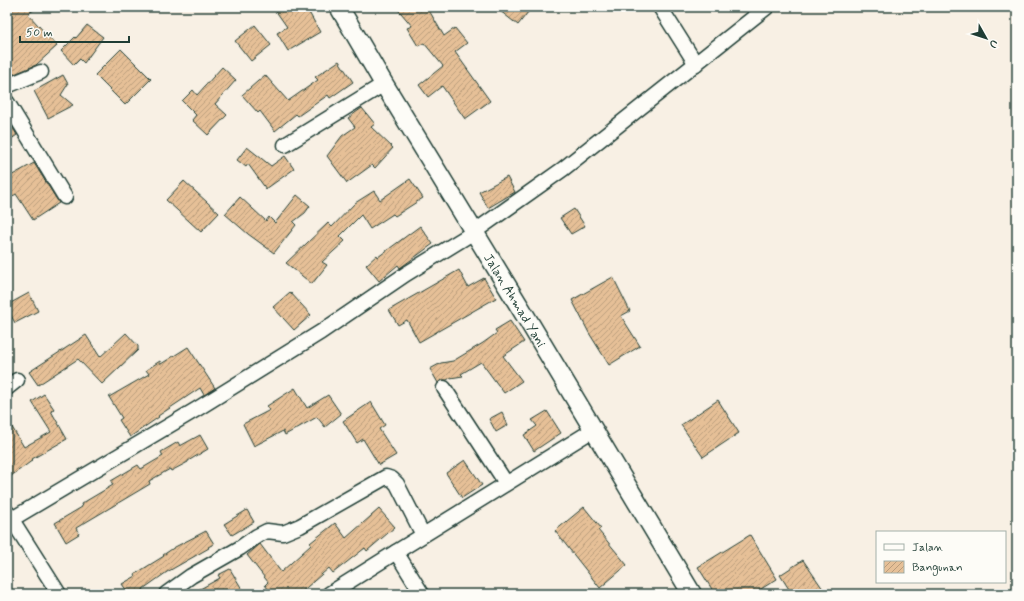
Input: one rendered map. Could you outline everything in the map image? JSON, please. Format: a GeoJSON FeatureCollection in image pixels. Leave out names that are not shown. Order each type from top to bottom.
{"type":"FeatureCollection","features":[{"type":"Feature","properties":{"kind":"street","name":"Jalan Ahmad Yani"},"geometry":{"type":"LineString","coordinates":[[339,7],[692,594]]}},
{"type":"Feature","properties":{"kind":"street"},"geometry":{"type":"LineString","coordinates":[[660,7],[696,64]]}},
{"type":"Feature","properties":{"kind":"street"},"geometry":{"type":"LineString","coordinates":[[57,593],[9,518],[197,409],[321,332],[406,274],[474,232],[563,169],[767,7]]}},
{"type":"Feature","properties":{"kind":"street"},"geometry":{"type":"LineString","coordinates":[[7,86],[41,72]]}},
{"type":"Feature","properties":{"kind":"street"},"geometry":{"type":"LineString","coordinates":[[285,145],[384,84]]}},
{"type":"Feature","properties":{"kind":"street"},"geometry":{"type":"LineString","coordinates":[[7,102],[65,197]]}},
{"type":"Feature","properties":{"kind":"street"},"geometry":{"type":"LineString","coordinates":[[444,388],[506,483]]}},
{"type":"Feature","properties":{"kind":"street"},"geometry":{"type":"LineString","coordinates":[[329,594],[593,430]]}},
{"type":"Feature","properties":{"kind":"street"},"geometry":{"type":"LineString","coordinates":[[166,594],[190,576],[240,548],[257,536],[267,531],[283,533],[300,526],[386,477],[392,479],[397,484],[423,535]]}},
{"type":"Feature","properties":{"kind":"street"},"geometry":{"type":"LineString","coordinates":[[396,552],[422,594]]}},
{"type":"Feature","properties":{"kind":"building"},"geometry":{"type":"Polygon","coordinates":[[[7,7],[38,7],[28,14],[57,46],[36,65],[12,75],[7,68],[7,7]]]}},
{"type":"Feature","properties":{"kind":"building"},"geometry":{"type":"Polygon","coordinates":[[[273,7],[306,7],[320,32],[288,51],[277,33],[287,27],[273,7]]]}},
{"type":"Feature","properties":{"kind":"building"},"geometry":{"type":"Polygon","coordinates":[[[396,7],[427,7],[444,36],[455,28],[467,43],[455,52],[490,101],[465,119],[442,86],[428,97],[419,85],[443,66],[424,43],[418,46],[407,28],[412,26],[396,7]]]}},
{"type":"Feature","properties":{"kind":"building"},"geometry":{"type":"Polygon","coordinates":[[[495,7],[532,7],[518,25],[495,7]]]}},
{"type":"Feature","properties":{"kind":"building"},"geometry":{"type":"Polygon","coordinates":[[[87,25],[103,37],[84,63],[80,59],[74,65],[61,51],[75,37],[76,38],[87,25]]]}},
{"type":"Feature","properties":{"kind":"building"},"geometry":{"type":"Polygon","coordinates":[[[255,25],[271,45],[251,61],[235,41],[255,25]]]}},
{"type":"Feature","properties":{"kind":"building"},"geometry":{"type":"Polygon","coordinates":[[[121,49],[151,79],[125,105],[95,75],[121,49]]]}},
{"type":"Feature","properties":{"kind":"building"},"geometry":{"type":"Polygon","coordinates":[[[339,61],[353,82],[330,98],[328,95],[298,116],[296,114],[275,131],[260,111],[258,113],[242,95],[265,75],[288,101],[318,80],[315,77],[339,61]]]}},
{"type":"Feature","properties":{"kind":"building"},"geometry":{"type":"Polygon","coordinates":[[[222,67],[236,80],[215,104],[227,115],[208,135],[192,120],[196,115],[182,101],[193,90],[197,95],[222,67]]]}},
{"type":"Feature","properties":{"kind":"building"},"geometry":{"type":"Polygon","coordinates":[[[63,75],[68,84],[61,95],[73,105],[48,118],[34,91],[63,75]]]}},
{"type":"Feature","properties":{"kind":"building"},"geometry":{"type":"Polygon","coordinates":[[[362,108],[375,124],[371,127],[393,148],[375,168],[372,165],[347,183],[327,156],[342,136],[355,127],[348,118],[362,108]]]}},
{"type":"Feature","properties":{"kind":"building"},"geometry":{"type":"Polygon","coordinates":[[[7,118],[17,135],[7,142],[7,118]]]}},
{"type":"Feature","properties":{"kind":"building"},"geometry":{"type":"Polygon","coordinates":[[[247,147],[271,166],[285,156],[294,169],[266,189],[248,164],[246,167],[237,160],[247,147]]]}},
{"type":"Feature","properties":{"kind":"building"},"geometry":{"type":"Polygon","coordinates":[[[34,163],[59,203],[33,220],[16,194],[7,200],[7,178],[34,163]]]}},
{"type":"Feature","properties":{"kind":"building"},"geometry":{"type":"Polygon","coordinates":[[[507,177],[515,192],[488,208],[479,192],[507,177]]]}},
{"type":"Feature","properties":{"kind":"building"},"geometry":{"type":"Polygon","coordinates":[[[410,179],[423,198],[395,216],[393,214],[370,229],[361,215],[340,236],[345,241],[322,262],[327,265],[312,284],[286,263],[328,223],[332,227],[355,203],[374,191],[380,200],[410,179]]]}},
{"type":"Feature","properties":{"kind":"building"},"geometry":{"type":"Polygon","coordinates":[[[184,181],[219,213],[201,232],[166,200],[184,181]]]}},
{"type":"Feature","properties":{"kind":"building"},"geometry":{"type":"Polygon","coordinates":[[[297,195],[310,206],[305,213],[293,222],[296,225],[274,253],[248,234],[225,214],[240,197],[266,221],[269,217],[275,223],[297,195]]]}},
{"type":"Feature","properties":{"kind":"building"},"geometry":{"type":"Polygon","coordinates":[[[574,209],[585,226],[571,234],[560,218],[574,209]]]}},
{"type":"Feature","properties":{"kind":"building"},"geometry":{"type":"Polygon","coordinates":[[[420,226],[433,244],[400,268],[398,265],[379,281],[366,265],[377,255],[378,257],[420,226]]]}},
{"type":"Feature","properties":{"kind":"building"},"geometry":{"type":"Polygon","coordinates":[[[459,270],[468,287],[484,278],[496,298],[419,342],[407,320],[398,325],[389,310],[459,270]]]}},
{"type":"Feature","properties":{"kind":"building"},"geometry":{"type":"Polygon","coordinates":[[[613,277],[630,311],[621,316],[640,346],[609,365],[589,333],[572,300],[613,277]]]}},
{"type":"Feature","properties":{"kind":"building"},"geometry":{"type":"Polygon","coordinates":[[[290,292],[311,315],[294,330],[273,307],[290,292]]]}},
{"type":"Feature","properties":{"kind":"building"},"geometry":{"type":"Polygon","coordinates":[[[29,293],[38,311],[15,323],[7,308],[7,305],[29,293]]]}},
{"type":"Feature","properties":{"kind":"building"},"geometry":{"type":"Polygon","coordinates":[[[510,321],[524,342],[503,356],[522,381],[504,393],[481,362],[461,374],[463,376],[450,378],[438,383],[430,369],[441,363],[453,361],[483,343],[497,333],[495,330],[510,321]]]}},
{"type":"Feature","properties":{"kind":"building"},"geometry":{"type":"Polygon","coordinates":[[[126,333],[138,346],[138,350],[102,384],[78,359],[38,385],[29,372],[86,335],[100,357],[126,333]]]}},
{"type":"Feature","properties":{"kind":"building"},"geometry":{"type":"Polygon","coordinates":[[[188,347],[215,388],[204,395],[200,388],[130,437],[119,420],[122,418],[109,397],[149,374],[146,370],[160,361],[161,364],[188,347]]]}},
{"type":"Feature","properties":{"kind":"building"},"geometry":{"type":"Polygon","coordinates":[[[295,388],[307,408],[328,395],[341,414],[325,427],[317,417],[285,435],[283,431],[254,446],[243,424],[270,410],[267,406],[295,388]]]}},
{"type":"Feature","properties":{"kind":"building"},"geometry":{"type":"Polygon","coordinates":[[[44,394],[54,409],[51,411],[67,439],[32,459],[33,460],[7,479],[7,419],[24,447],[51,432],[32,402],[44,394]]]}},
{"type":"Feature","properties":{"kind":"building"},"geometry":{"type":"Polygon","coordinates":[[[718,400],[739,433],[703,457],[681,425],[718,400]]]}},
{"type":"Feature","properties":{"kind":"building"},"geometry":{"type":"Polygon","coordinates":[[[371,402],[385,425],[379,429],[396,455],[379,465],[363,439],[357,443],[343,421],[371,402]]]}},
{"type":"Feature","properties":{"kind":"building"},"geometry":{"type":"Polygon","coordinates":[[[547,411],[561,433],[534,451],[524,435],[537,426],[532,420],[547,411]]]}},
{"type":"Feature","properties":{"kind":"building"},"geometry":{"type":"Polygon","coordinates":[[[502,412],[508,425],[496,432],[489,419],[502,412]]]}},
{"type":"Feature","properties":{"kind":"building"},"geometry":{"type":"Polygon","coordinates":[[[200,435],[208,449],[188,462],[171,471],[170,469],[149,481],[150,484],[76,528],[79,534],[66,542],[55,523],[82,507],[81,504],[113,485],[111,481],[138,465],[141,469],[163,456],[161,452],[178,442],[180,446],[200,435]]]}},
{"type":"Feature","properties":{"kind":"building"},"geometry":{"type":"Polygon","coordinates":[[[465,460],[482,485],[462,498],[446,473],[465,460]]]}},
{"type":"Feature","properties":{"kind":"building"},"geometry":{"type":"Polygon","coordinates":[[[584,507],[601,528],[598,530],[627,565],[600,588],[555,531],[584,507]]]}},
{"type":"Feature","properties":{"kind":"building"},"geometry":{"type":"Polygon","coordinates":[[[379,509],[395,527],[367,551],[365,548],[333,573],[329,568],[299,594],[272,594],[265,585],[268,582],[247,555],[260,544],[281,572],[311,545],[310,543],[335,523],[346,538],[379,509]]]}},
{"type":"Feature","properties":{"kind":"building"},"geometry":{"type":"Polygon","coordinates":[[[247,510],[254,522],[232,535],[224,524],[247,510]]]}},
{"type":"Feature","properties":{"kind":"building"},"geometry":{"type":"Polygon","coordinates":[[[206,531],[214,544],[167,572],[143,589],[146,594],[129,594],[122,584],[136,576],[135,574],[164,556],[163,555],[175,547],[206,531]]]}},
{"type":"Feature","properties":{"kind":"building"},"geometry":{"type":"Polygon","coordinates":[[[750,535],[777,579],[753,594],[715,594],[698,567],[750,535]]]}},
{"type":"Feature","properties":{"kind":"building"},"geometry":{"type":"Polygon","coordinates":[[[803,560],[823,589],[815,594],[792,594],[780,575],[803,560]]]}},
{"type":"Feature","properties":{"kind":"building"},"geometry":{"type":"Polygon","coordinates":[[[230,569],[245,594],[191,594],[220,578],[218,575],[230,569]]]}}]}
